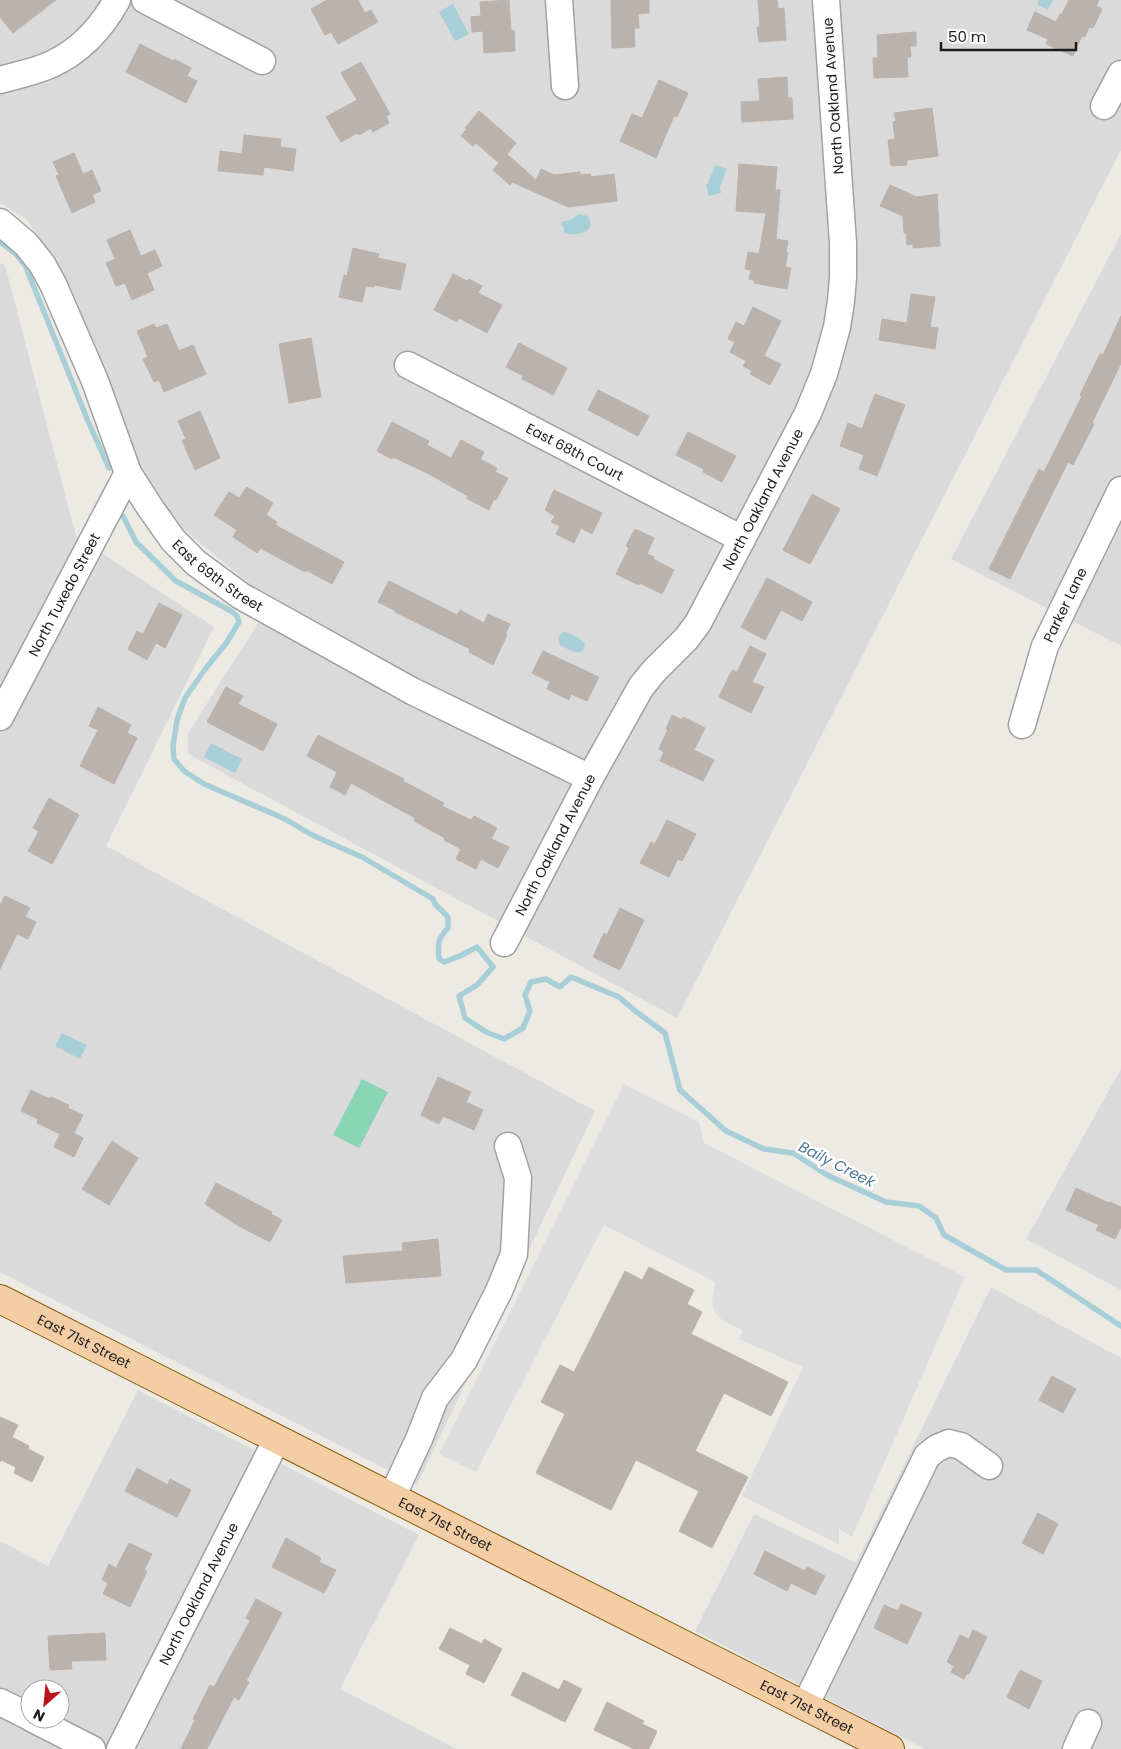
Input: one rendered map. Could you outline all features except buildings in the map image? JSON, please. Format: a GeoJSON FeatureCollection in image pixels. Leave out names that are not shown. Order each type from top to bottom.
{"type":"FeatureCollection","features":[{"type":"Feature","properties":{"kind":"main road","name":"East 71st Street"},"geometry":{"type":"LineString","coordinates":[[0,1299],[890,1749]]}},
{"type":"Feature","properties":{"kind":"street"},"geometry":{"type":"LineString","coordinates":[[0,80],[43,68],[74,51],[98,28],[117,0]]}},
{"type":"Feature","properties":{"kind":"street"},"geometry":{"type":"LineString","coordinates":[[145,0],[262,61]]}},
{"type":"Feature","properties":{"kind":"street"},"geometry":{"type":"LineString","coordinates":[[559,0],[565,86]]}},
{"type":"Feature","properties":{"kind":"street","name":"North Oakland Avenue"},"geometry":{"type":"LineString","coordinates":[[504,943],[590,778],[648,678],[686,639],[698,623],[818,390],[832,351],[842,302],[843,243],[826,0]]}},
{"type":"Feature","properties":{"kind":"street"},"geometry":{"type":"LineString","coordinates":[[1104,106],[1121,74]]}},
{"type":"Feature","properties":{"kind":"street","name":"East 69th Street"},"geometry":{"type":"LineString","coordinates":[[0,222],[26,244],[42,264],[54,284],[95,381],[128,473],[173,540],[196,563],[241,596],[412,691],[590,778]]}},
{"type":"Feature","properties":{"kind":"street","name":"East 68th Court"},"geometry":{"type":"LineString","coordinates":[[408,364],[742,539]]}},
{"type":"Feature","properties":{"kind":"street","name":"North Tuxedo Street"},"geometry":{"type":"LineString","coordinates":[[0,717],[128,473]]}},
{"type":"Feature","properties":{"kind":"street","name":"Parker Lane"},"geometry":{"type":"LineString","coordinates":[[1022,725],[1045,646],[1121,490]]}},
{"type":"Feature","properties":{"kind":"street"},"geometry":{"type":"LineString","coordinates":[[392,1496],[419,1439],[435,1398],[464,1360],[499,1291],[514,1254],[518,1178],[508,1146]]}},
{"type":"Feature","properties":{"kind":"street","name":"North Oakland Avenue"},"geometry":{"type":"LineString","coordinates":[[120,1749],[277,1439]]}},
{"type":"Feature","properties":{"kind":"street"},"geometry":{"type":"LineString","coordinates":[[805,1706],[927,1456],[937,1448],[949,1443],[961,1446],[989,1466]]}},
{"type":"Feature","properties":{"kind":"street"},"geometry":{"type":"LineString","coordinates":[[0,1702],[20,1712]]}},
{"type":"Feature","properties":{"kind":"street"},"geometry":{"type":"LineString","coordinates":[[1076,1749],[1088,1723]]}},
{"type":"Feature","properties":{"kind":"street"},"geometry":{"type":"LineString","coordinates":[[53,1729],[92,1749]]}},
{"type":"Feature","properties":{"kind":"shaded area"},"geometry":{"type":"Polygon","coordinates":[[[0,0],[1121,0],[1121,150],[677,1018],[188,754],[188,733],[257,625],[268,599],[178,525],[137,461],[47,251],[26,219],[0,203],[0,0]]]}},
{"type":"Feature","properties":{"kind":"shaded area"},"geometry":{"type":"Polygon","coordinates":[[[1121,234],[1121,646],[951,559],[1121,234]]]}},
{"type":"Feature","properties":{"kind":"shaded area"},"geometry":{"type":"Polygon","coordinates":[[[0,263],[5,265],[76,536],[214,627],[106,846],[595,1111],[417,1485],[0,1272],[0,263]]]}},
{"type":"Feature","properties":{"kind":"shaded area"},"geometry":{"type":"Polygon","coordinates":[[[1121,1069],[1121,1290],[1026,1239],[1121,1069]]]}},
{"type":"Feature","properties":{"kind":"shaded area"},"geometry":{"type":"Polygon","coordinates":[[[624,1084],[699,1122],[704,1143],[965,1277],[852,1537],[839,1529],[839,1544],[742,1496],[803,1367],[739,1339],[743,1330],[723,1321],[715,1313],[712,1302],[715,1282],[604,1225],[476,1472],[439,1454],[624,1084]]]}},
{"type":"Feature","properties":{"kind":"shaded area"},"geometry":{"type":"Polygon","coordinates":[[[991,1287],[1121,1358],[1121,1749],[925,1749],[695,1631],[754,1514],[856,1563],[991,1287]]]}},
{"type":"Feature","properties":{"kind":"shaded area"},"geometry":{"type":"Polygon","coordinates":[[[138,1390],[419,1535],[340,1689],[457,1749],[0,1749],[0,1541],[48,1566],[138,1390]]]}},
{"type":"Feature","properties":{"kind":"green space"},"geometry":{"type":"Polygon","coordinates":[[[362,1079],[388,1092],[359,1148],[333,1135],[362,1079]]]}},
{"type":"Feature","properties":{"kind":"water"},"geometry":{"type":"Polygon","coordinates":[[[1039,0],[1053,0],[1048,10],[1037,5],[1039,0]]]}},
{"type":"Feature","properties":{"kind":"water"},"geometry":{"type":"Polygon","coordinates":[[[453,4],[469,34],[455,41],[439,12],[453,4]]]}},
{"type":"Feature","properties":{"kind":"water"},"geometry":{"type":"Polygon","coordinates":[[[716,165],[727,169],[720,187],[721,193],[709,196],[706,186],[716,165]]]}},
{"type":"Feature","properties":{"kind":"water"},"geometry":{"type":"Polygon","coordinates":[[[579,214],[588,216],[590,226],[588,229],[580,234],[564,233],[563,226],[561,225],[562,222],[571,220],[579,214]]]}},
{"type":"Feature","properties":{"kind":"water"},"geometry":{"type":"Polygon","coordinates":[[[562,632],[578,638],[585,644],[584,649],[575,652],[560,645],[558,638],[562,632]]]}},
{"type":"Feature","properties":{"kind":"water"},"geometry":{"type":"Polygon","coordinates":[[[211,743],[242,759],[235,773],[204,757],[211,743]]]}},
{"type":"Feature","properties":{"kind":"water"},"geometry":{"type":"Polygon","coordinates":[[[62,1033],[87,1045],[80,1059],[55,1046],[62,1033]]]}},
{"type":"Feature","properties":{"kind":"waterway"},"geometry":{"type":"LineString","coordinates":[[0,242],[15,253],[25,265],[109,468]]}},
{"type":"Feature","properties":{"kind":"waterway","name":"Baily Creek"},"geometry":{"type":"LineString","coordinates":[[123,516],[136,542],[176,581],[231,611],[237,616],[239,622],[227,642],[185,698],[177,720],[173,746],[174,759],[184,771],[204,784],[285,819],[312,835],[362,857],[433,899],[435,904],[448,917],[448,928],[439,942],[439,959],[444,962],[477,947],[493,967],[477,985],[459,996],[465,1018],[486,1032],[504,1039],[523,1028],[530,1011],[525,995],[531,982],[546,979],[560,987],[571,977],[619,997],[665,1033],[680,1090],[726,1131],[764,1149],[793,1153],[827,1175],[886,1202],[919,1206],[936,1218],[944,1235],[1006,1270],[1036,1270],[1121,1326]]}}]}
